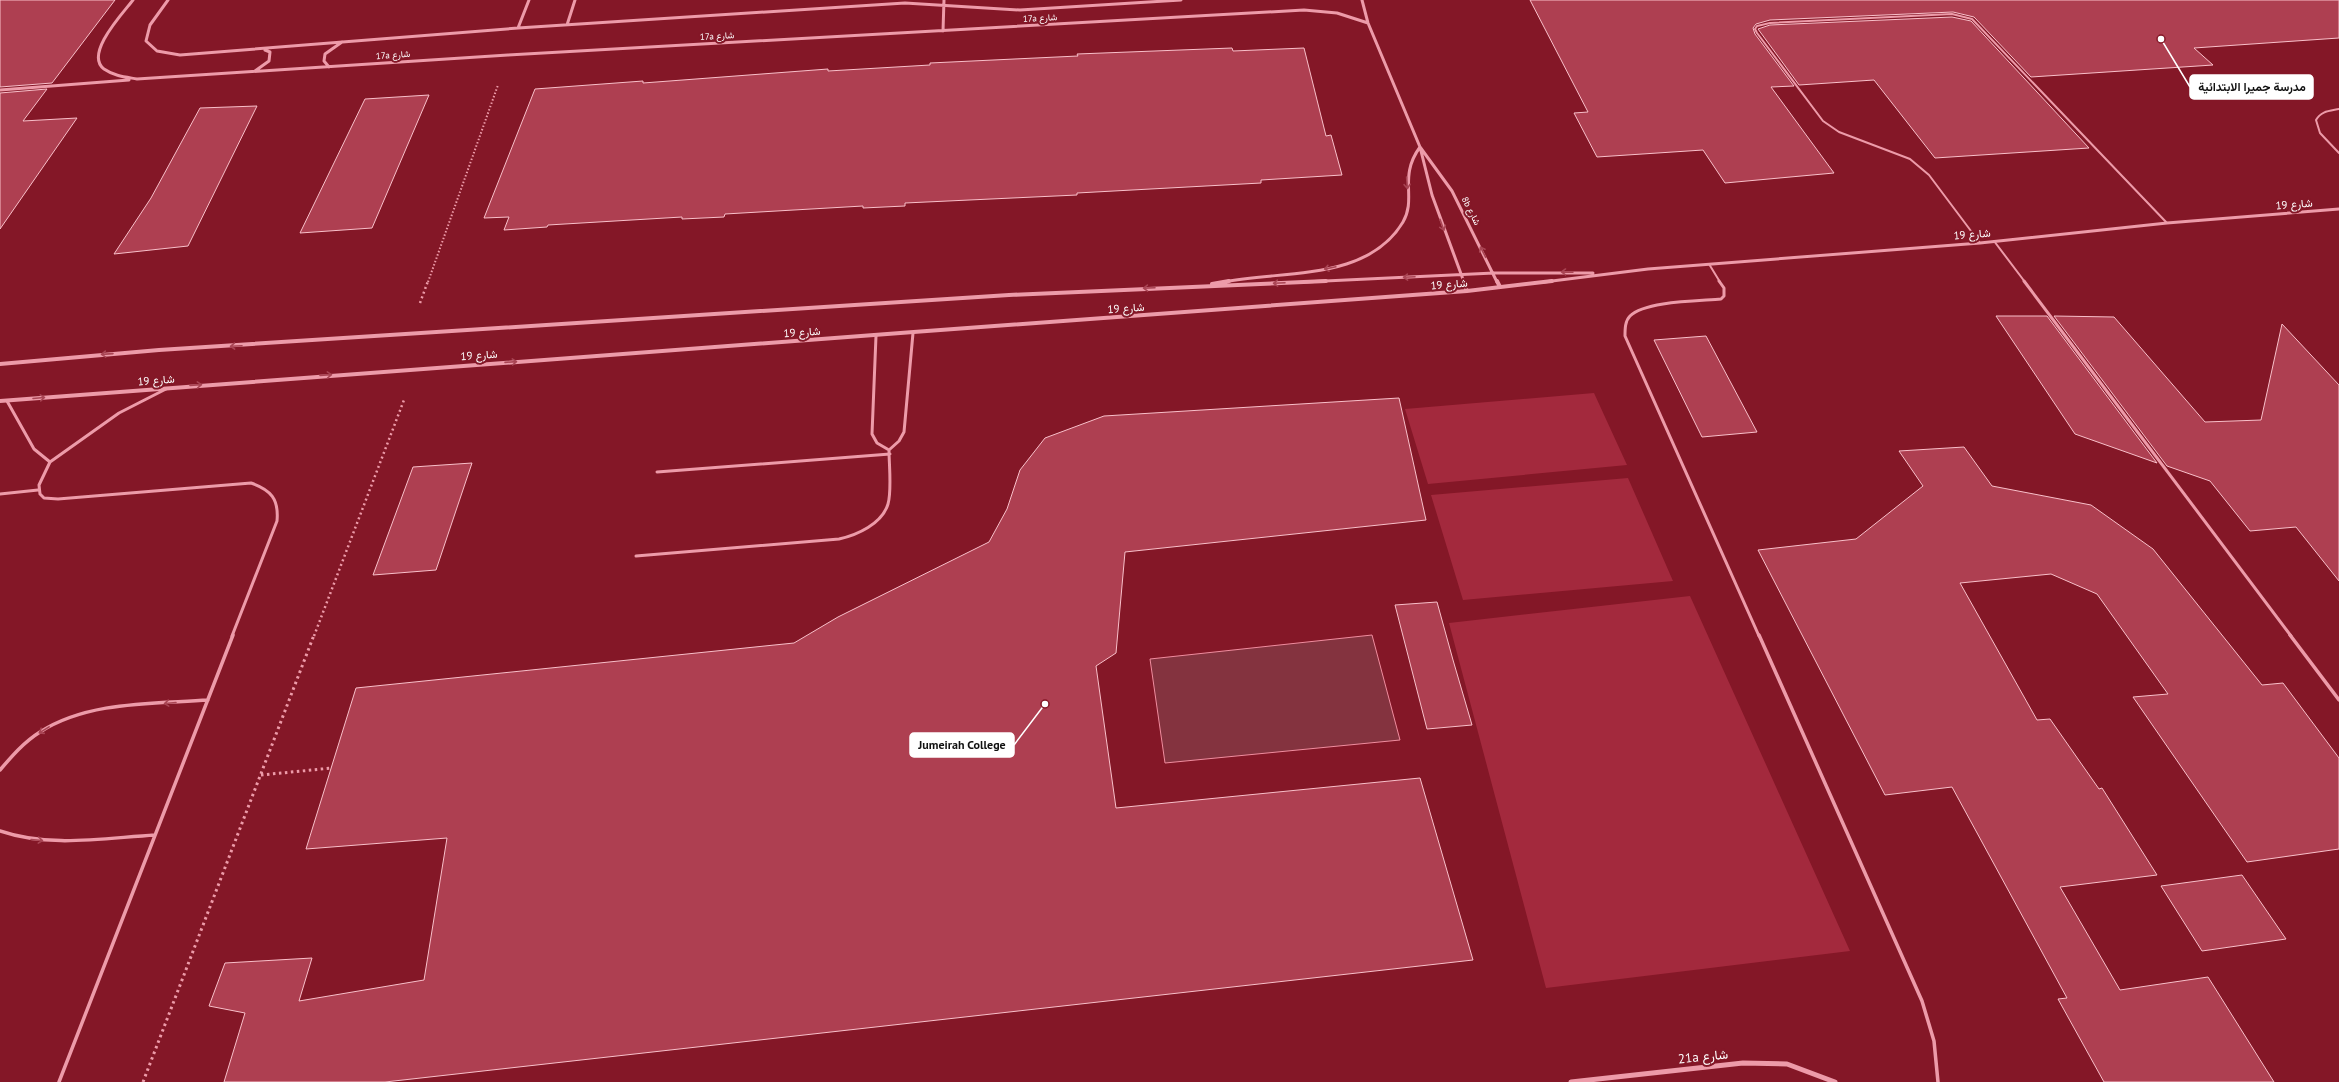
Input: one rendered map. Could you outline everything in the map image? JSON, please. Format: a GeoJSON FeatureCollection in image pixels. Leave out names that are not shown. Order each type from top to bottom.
{"type":"FeatureCollection","features":[{"type":"Feature","properties":{"kind":"street","name":"17a شارع"},"geometry":{"type":"LineString","coordinates":[[133,0],[105,37],[97,55],[98,63],[102,69],[123,78],[138,79],[508,54],[1304,10],[1336,14],[1368,23]]}},
{"type":"Feature","properties":{"kind":"street","name":"17a شارع"},"geometry":{"type":"LineString","coordinates":[[168,0],[145,34],[146,41],[157,51],[167,54],[263,49],[344,41],[567,24],[905,3],[1026,10],[1181,0]]}},
{"type":"Feature","properties":{"kind":"street"},"geometry":{"type":"LineString","coordinates":[[518,28],[528,0]]}},
{"type":"Feature","properties":{"kind":"street"},"geometry":{"type":"LineString","coordinates":[[567,24],[575,0]]}},
{"type":"Feature","properties":{"kind":"street"},"geometry":{"type":"LineString","coordinates":[[943,31],[944,0]]}},
{"type":"Feature","properties":{"kind":"street","name":"8b شارع"},"geometry":{"type":"LineString","coordinates":[[1362,0],[1368,23],[1420,147],[1430,190],[1467,291]]}},
{"type":"Feature","properties":{"kind":"street"},"geometry":{"type":"LineString","coordinates":[[328,67],[324,61],[325,54],[344,41]]}},
{"type":"Feature","properties":{"kind":"street"},"geometry":{"type":"LineString","coordinates":[[253,72],[270,62],[270,52],[263,49]]}},
{"type":"Feature","properties":{"kind":"street"},"geometry":{"type":"LineString","coordinates":[[0,90],[138,79]]}},
{"type":"Feature","properties":{"kind":"street"},"geometry":{"type":"LineString","coordinates":[[1204,286],[1246,276],[1325,269],[1354,261],[1374,251],[1396,232],[1404,222],[1409,199],[1407,172],[1413,154],[1420,147]]}},
{"type":"Feature","properties":{"kind":"street","name":"8b شارع"},"geometry":{"type":"LineString","coordinates":[[1420,147],[1452,191],[1500,287]]}},
{"type":"Feature","properties":{"kind":"street","name":"شارع 19"},"geometry":{"type":"LineString","coordinates":[[0,401],[416,368],[876,336],[1467,291],[1606,274],[1709,264],[1994,241],[2167,223],[2339,209]]}},
{"type":"Feature","properties":{"kind":"street","name":"شارع 19"},"geometry":{"type":"LineString","coordinates":[[0,364],[159,350],[1009,295],[1494,273],[1606,274]]}},
{"type":"Feature","properties":{"kind":"street","name":"21a شارع"},"geometry":{"type":"LineString","coordinates":[[1571,1082],[1743,1063],[1787,1064],[1835,1082]]}},
{"type":"Feature","properties":{"kind":"lane"},"geometry":{"type":"LineString","coordinates":[[1980,242],[1929,175],[1921,168],[1894,152],[1839,132],[1823,122],[1755,29],[1758,26],[1770,23],[1952,14],[1972,19],[2167,223]]}},
{"type":"Feature","properties":{"kind":"lane"},"geometry":{"type":"LineString","coordinates":[[2339,109],[2321,113],[2316,119],[2315,127],[2320,136],[2339,153]]}},
{"type":"Feature","properties":{"kind":"lane"},"geometry":{"type":"LineString","coordinates":[[1994,241],[2339,700]]}},
{"type":"Feature","properties":{"kind":"lane"},"geometry":{"type":"LineString","coordinates":[[1709,264],[1724,288],[1724,296],[1721,299],[1645,307],[1634,311],[1626,318],[1624,326],[1625,336],[1922,1001],[1934,1040],[1938,1082]]}},
{"type":"Feature","properties":{"kind":"lane"},"geometry":{"type":"LineString","coordinates":[[889,450],[899,442],[904,432],[913,333]]}},
{"type":"Feature","properties":{"kind":"lane"},"geometry":{"type":"LineString","coordinates":[[636,556],[839,539],[852,536],[876,522],[888,503],[890,454],[889,450],[877,443],[872,434],[876,336]]}},
{"type":"Feature","properties":{"kind":"lane"},"geometry":{"type":"LineString","coordinates":[[38,490],[50,462],[119,413],[168,388]]}},
{"type":"Feature","properties":{"kind":"lane"},"geometry":{"type":"LineString","coordinates":[[7,401],[34,449],[50,462]]}},
{"type":"Feature","properties":{"kind":"lane"},"geometry":{"type":"LineString","coordinates":[[657,472],[890,454]]}},
{"type":"Feature","properties":{"kind":"lane"},"geometry":{"type":"LineString","coordinates":[[38,490],[44,498],[58,499],[251,483],[265,488],[275,496],[279,507],[273,536],[59,1082]]}},
{"type":"Feature","properties":{"kind":"lane"},"geometry":{"type":"LineString","coordinates":[[0,494],[38,490]]}},
{"type":"Feature","properties":{"kind":"lane"},"geometry":{"type":"LineString","coordinates":[[0,770],[19,749],[44,730],[72,716],[100,710],[208,700]]}},
{"type":"Feature","properties":{"kind":"lane"},"geometry":{"type":"LineString","coordinates":[[0,830],[20,838],[44,841],[156,835]]}},
{"type":"Feature","properties":{"kind":"path"},"geometry":{"type":"LineString","coordinates":[[409,334],[508,54]]}},
{"type":"Feature","properties":{"kind":"path"},"geometry":{"type":"LineString","coordinates":[[143,1082],[416,368]]}},
{"type":"Feature","properties":{"kind":"path"},"geometry":{"type":"LineString","coordinates":[[261,775],[332,768]]}},
{"type":"Feature","properties":{"kind":"shaded area"},"geometry":{"type":"Polygon","coordinates":[[[1594,393],[1627,465],[1428,484],[1405,409],[1594,393]]]}},
{"type":"Feature","properties":{"kind":"shaded area"},"geometry":{"type":"Polygon","coordinates":[[[1628,478],[1673,581],[1463,600],[1431,495],[1628,478]]]}},
{"type":"Feature","properties":{"kind":"shaded area"},"geometry":{"type":"Polygon","coordinates":[[[1690,596],[1850,951],[1546,988],[1449,623],[1690,596]]]}},
{"type":"Feature","properties":{"kind":"shaded area"},"geometry":{"type":"Polygon","coordinates":[[[1372,635],[1400,740],[1165,763],[1150,659],[1372,635]]]}},
{"type":"Feature","properties":{"kind":"building"},"geometry":{"type":"Polygon","coordinates":[[[0,0],[115,0],[52,83],[0,87],[0,0]]]}},
{"type":"Feature","properties":{"kind":"building"},"geometry":{"type":"Polygon","coordinates":[[[1530,0],[2339,0],[2339,38],[2194,48],[2213,65],[2031,77],[1974,17],[1953,12],[1770,20],[1756,24],[1753,28],[1755,34],[1794,86],[1771,87],[1834,173],[1725,183],[1703,150],[1597,157],[1574,113],[1588,112],[1530,0]]]}},
{"type":"Feature","properties":{"kind":"building"},"geometry":{"type":"Polygon","coordinates":[[[1952,17],[1971,21],[2089,148],[1935,158],[1874,80],[1799,85],[1758,29],[1770,25],[1952,17]]]}},
{"type":"Feature","properties":{"kind":"building"},"geometry":{"type":"Polygon","coordinates":[[[1232,48],[1233,51],[1304,48],[1326,136],[1331,135],[1342,175],[1261,180],[1261,183],[1077,193],[1077,195],[905,203],[905,206],[863,208],[863,206],[725,214],[724,217],[682,219],[682,217],[548,225],[547,227],[504,230],[509,217],[484,218],[535,89],[643,81],[643,83],[828,69],[828,71],[930,65],[930,63],[1078,56],[1077,54],[1232,48]]]}},
{"type":"Feature","properties":{"kind":"building"},"geometry":{"type":"Polygon","coordinates":[[[47,89],[23,121],[77,118],[0,229],[0,93],[47,89]]]}},
{"type":"Feature","properties":{"kind":"building"},"geometry":{"type":"Polygon","coordinates":[[[429,95],[372,228],[300,233],[365,99],[429,95]]]}},
{"type":"Feature","properties":{"kind":"building"},"geometry":{"type":"Polygon","coordinates":[[[257,106],[188,246],[114,254],[151,198],[200,108],[257,106]]]}},
{"type":"Feature","properties":{"kind":"building"},"geometry":{"type":"Polygon","coordinates":[[[1996,316],[2047,316],[2157,463],[2075,434],[1996,316]]]}},
{"type":"Feature","properties":{"kind":"building"},"geometry":{"type":"Polygon","coordinates":[[[2054,316],[2114,317],[2205,422],[2261,420],[2282,324],[2339,385],[2339,581],[2296,527],[2250,531],[2210,481],[2167,466],[2054,316]]]}},
{"type":"Feature","properties":{"kind":"building"},"geometry":{"type":"Polygon","coordinates":[[[1706,336],[1757,432],[1702,437],[1654,340],[1706,336]]]}},
{"type":"Feature","properties":{"kind":"building"},"geometry":{"type":"Polygon","coordinates":[[[1399,398],[1426,520],[1125,552],[1116,653],[1096,666],[1116,808],[1420,778],[1473,960],[385,1082],[224,1082],[245,1013],[209,1006],[225,963],[312,958],[299,1001],[424,980],[447,838],[306,849],[356,688],[794,643],[838,617],[989,542],[1007,509],[1020,470],[1045,438],[1104,416],[1399,398]]]}},
{"type":"Feature","properties":{"kind":"building"},"geometry":{"type":"Polygon","coordinates":[[[1964,447],[1992,486],[2091,505],[2153,549],[2262,685],[2283,683],[2339,758],[2339,849],[2247,862],[2133,697],[2168,694],[2097,594],[2051,574],[1960,583],[2037,720],[2050,719],[2099,789],[2102,788],[2157,875],[2060,887],[2120,990],[2208,977],[2274,1082],[2104,1082],[2058,999],[2067,998],[1952,787],[1885,795],[1758,550],[1856,539],[1923,486],[1899,451],[1964,447]]]}},
{"type":"Feature","properties":{"kind":"building"},"geometry":{"type":"Polygon","coordinates":[[[472,463],[436,570],[373,575],[413,467],[472,463]]]}},
{"type":"Feature","properties":{"kind":"building"},"geometry":{"type":"Polygon","coordinates":[[[1437,602],[1472,725],[1427,729],[1395,605],[1437,602]]]}},
{"type":"Feature","properties":{"kind":"building"},"geometry":{"type":"Polygon","coordinates":[[[2242,875],[2286,939],[2202,951],[2161,886],[2242,875]]]}},
{"type":"Feature","properties":{"kind":"place","name":"مدرسة جميرا الابتدائية"},"geometry":{"type":"Point","coordinates":[2161,39]}},
{"type":"Feature","properties":{"kind":"place","name":"Jumeirah College"},"geometry":{"type":"Point","coordinates":[1045,704]}}]}
